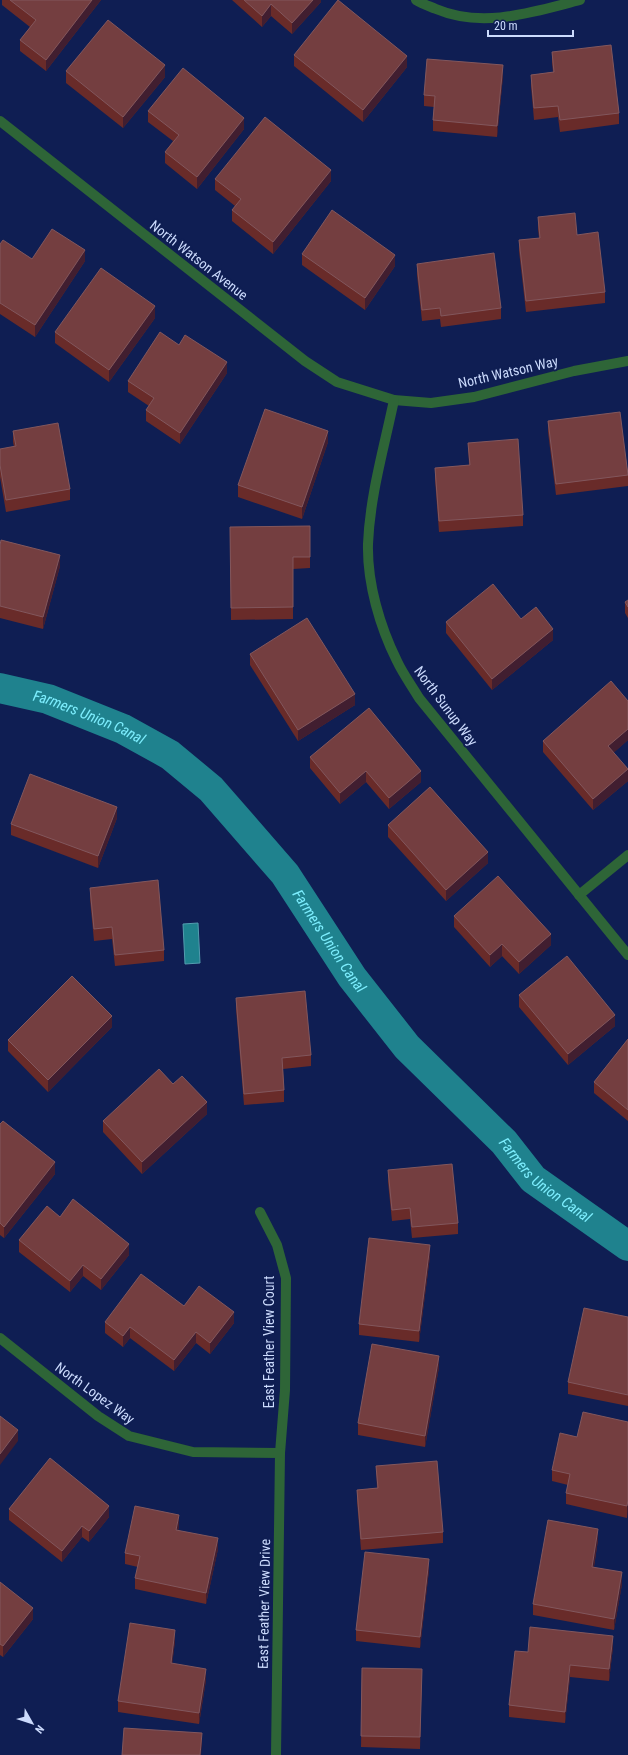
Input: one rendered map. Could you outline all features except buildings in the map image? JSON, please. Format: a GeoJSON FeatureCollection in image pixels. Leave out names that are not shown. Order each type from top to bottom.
{"type":"FeatureCollection","features":[{"type":"Feature","properties":{"kind":"street"},"geometry":{"type":"LineString","coordinates":[[416,0],[450,15],[482,19],[514,16],[580,0]]}},
{"type":"Feature","properties":{"kind":"street","name":"North Watson Avenue"},"geometry":{"type":"LineString","coordinates":[[0,121],[305,361],[337,382],[394,400]]}},
{"type":"Feature","properties":{"kind":"street","name":"North Watson Way"},"geometry":{"type":"LineString","coordinates":[[394,400],[431,403],[474,397],[574,371],[628,361]]}},
{"type":"Feature","properties":{"kind":"street","name":"North Sunup Way"},"geometry":{"type":"LineString","coordinates":[[394,400],[374,487],[368,545],[372,588],[382,625],[397,662],[420,698],[628,955]]}},
{"type":"Feature","properties":{"kind":"street"},"geometry":{"type":"LineString","coordinates":[[579,895],[628,855]]}},
{"type":"Feature","properties":{"kind":"street","name":"East Feather View Court"},"geometry":{"type":"LineString","coordinates":[[260,1212],[277,1245],[286,1278],[285,1390],[280,1453]]}},
{"type":"Feature","properties":{"kind":"street","name":"North Lopez Way"},"geometry":{"type":"LineString","coordinates":[[0,1338],[98,1416],[129,1436],[193,1452],[280,1453]]}},
{"type":"Feature","properties":{"kind":"street","name":"East Feather View Drive"},"geometry":{"type":"LineString","coordinates":[[276,1755],[280,1453]]}},
{"type":"Feature","properties":{"kind":"shaded area"},"geometry":{"type":"Polygon","coordinates":[[[198,923],[200,963],[185,964],[183,924],[198,923]]]}},
{"type":"Feature","properties":{"kind":"waterway","name":"Farmers Union Canal"},"geometry":{"type":"LineString","coordinates":[[0,688],[48,699],[123,729],[170,755],[211,789],[285,874],[352,977],[407,1047],[504,1142],[533,1179],[628,1246]]}}]}
